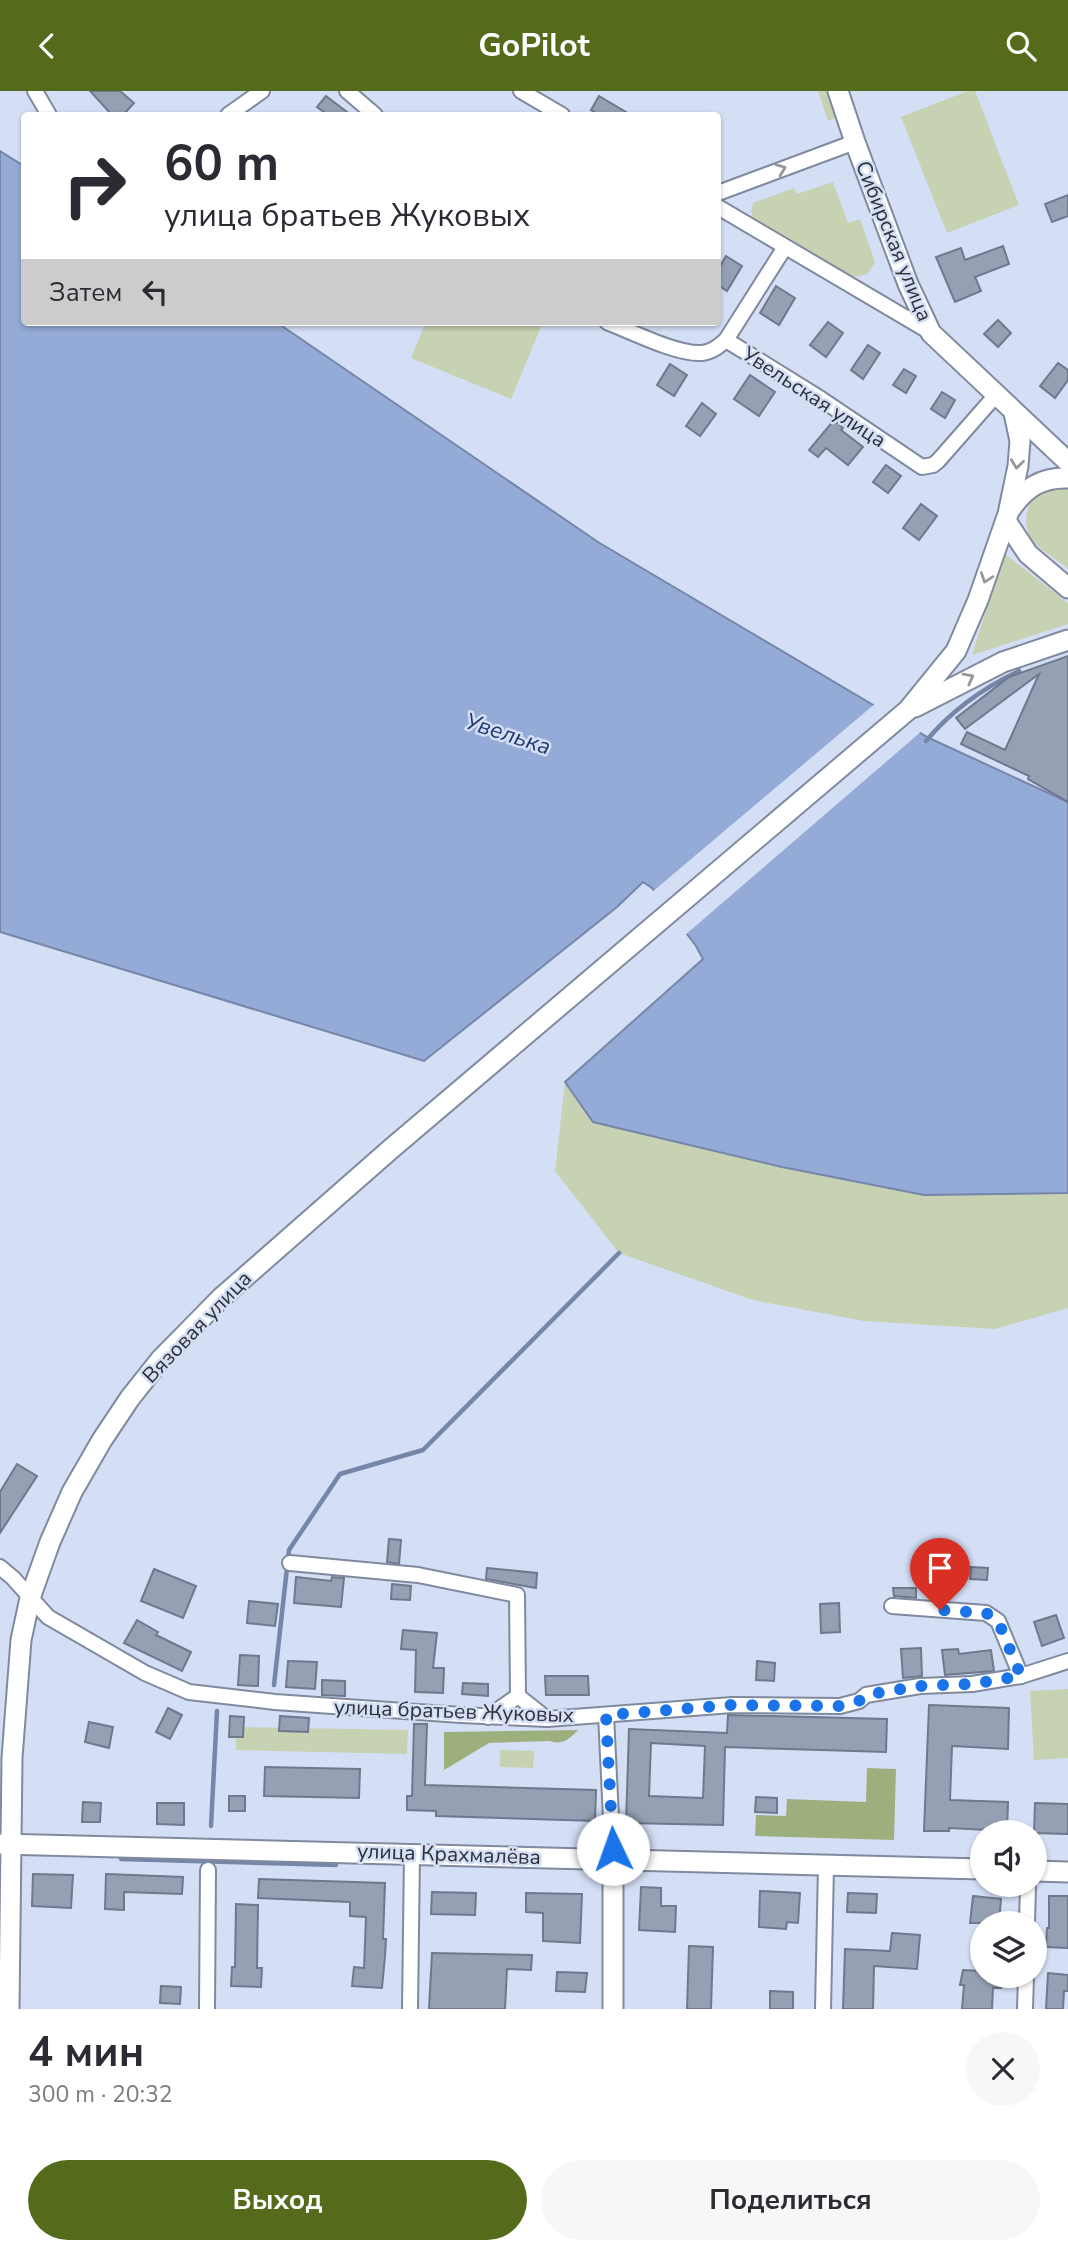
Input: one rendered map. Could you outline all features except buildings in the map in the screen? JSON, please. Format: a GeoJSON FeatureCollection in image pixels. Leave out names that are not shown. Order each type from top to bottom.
{"type":"FeatureCollection","features":[{"type":"Feature","properties":{"kind":"street"},"geometry":{"type":"LineString","coordinates":[[35,91],[48,112]]}},
{"type":"Feature","properties":{"kind":"street"},"geometry":{"type":"LineString","coordinates":[[232,112],[262,91]]}},
{"type":"Feature","properties":{"kind":"street"},"geometry":{"type":"LineString","coordinates":[[347,91],[372,112]]}},
{"type":"Feature","properties":{"kind":"street"},"geometry":{"type":"LineString","coordinates":[[521,91],[557,112]]}},
{"type":"Feature","properties":{"kind":"street","name":"Сибирская улица"},"geometry":{"type":"LineString","coordinates":[[838,91],[908,284],[931,333],[1068,462]]}},
{"type":"Feature","properties":{"kind":"street"},"geometry":{"type":"LineString","coordinates":[[721,192],[855,142]]}},
{"type":"Feature","properties":{"kind":"street"},"geometry":{"type":"LineString","coordinates":[[721,210],[931,333]]}},
{"type":"Feature","properties":{"kind":"street"},"geometry":{"type":"LineString","coordinates":[[726,339],[785,247]]}},
{"type":"Feature","properties":{"kind":"street","name":"Увельская улица"},"geometry":{"type":"LineString","coordinates":[[617,326],[661,344],[695,353],[710,351],[726,339],[922,467],[938,461],[996,395]]}},
{"type":"Feature","properties":{"kind":"street"},"geometry":{"type":"LineString","coordinates":[[908,710],[956,651],[964,636],[1007,517],[1018,466],[1020,441],[1014,413]]}},
{"type":"Feature","properties":{"kind":"street"},"geometry":{"type":"LineString","coordinates":[[1007,517],[1020,496],[1032,485],[1043,480],[1068,478]]}},
{"type":"Feature","properties":{"kind":"street"},"geometry":{"type":"LineString","coordinates":[[1007,517],[1028,554],[1068,588]]}},
{"type":"Feature","properties":{"kind":"street"},"geometry":{"type":"LineString","coordinates":[[908,710],[979,673],[1068,640]]}},
{"type":"Feature","properties":{"kind":"street","name":"Вязовая улица"},"geometry":{"type":"LineString","coordinates":[[9,2009],[6,1844],[21,1640],[30,1598],[72,1492],[130,1398],[161,1359],[221,1297],[392,1148],[908,710]]}},
{"type":"Feature","properties":{"kind":"street"},"geometry":{"type":"LineString","coordinates":[[290,1563],[418,1575],[517,1595],[517,1696]]}},
{"type":"Feature","properties":{"kind":"street","name":"улица братьев Жуковых"},"geometry":{"type":"LineString","coordinates":[[0,1567],[48,1617],[145,1673],[189,1692],[275,1702],[547,1719],[732,1705],[840,1706],[859,1701],[866,1695],[920,1686],[972,1684],[1021,1676],[1068,1661]]}},
{"type":"Feature","properties":{"kind":"street"},"geometry":{"type":"LineString","coordinates":[[892,1606],[986,1613],[998,1621],[1021,1676]]}},
{"type":"Feature","properties":{"kind":"street"},"geometry":{"type":"LineString","coordinates":[[488,1717],[517,1696]]}},
{"type":"Feature","properties":{"kind":"street"},"geometry":{"type":"LineString","coordinates":[[517,1696],[547,1719]]}},
{"type":"Feature","properties":{"kind":"street"},"geometry":{"type":"LineString","coordinates":[[606,1715],[613,1859],[613,2009]]}},
{"type":"Feature","properties":{"kind":"street","name":"улица Крахмалёва"},"geometry":{"type":"LineString","coordinates":[[6,1844],[970,1869]]}},
{"type":"Feature","properties":{"kind":"street"},"geometry":{"type":"LineString","coordinates":[[410,2009],[412,1853]]}},
{"type":"Feature","properties":{"kind":"street"},"geometry":{"type":"LineString","coordinates":[[823,2009],[826,1865]]}},
{"type":"Feature","properties":{"kind":"street"},"geometry":{"type":"LineString","coordinates":[[207,2009],[208,1870]]}},
{"type":"Feature","properties":{"kind":"street"},"geometry":{"type":"LineString","coordinates":[[1047,1871],[1068,1872]]}},
{"type":"Feature","properties":{"kind":"street"},"geometry":{"type":"LineString","coordinates":[[1025,2009],[1026,1988]]}},
{"type":"Feature","properties":{"kind":"green space"},"geometry":{"type":"Polygon","coordinates":[[[818,91],[826,91],[836,118],[828,121],[818,91]]]}},
{"type":"Feature","properties":{"kind":"green space"},"geometry":{"type":"Polygon","coordinates":[[[968,91],[975,91],[1019,205],[947,233],[901,117],[968,91]]]}},
{"type":"Feature","properties":{"kind":"green space"},"geometry":{"type":"Polygon","coordinates":[[[833,182],[848,223],[860,219],[875,262],[868,274],[854,277],[754,221],[751,211],[753,203],[794,188],[797,194],[833,182]]]}},
{"type":"Feature","properties":{"kind":"green space"},"geometry":{"type":"Polygon","coordinates":[[[424,326],[541,326],[511,399],[411,358],[424,326]]]}},
{"type":"Feature","properties":{"kind":"green space"},"geometry":{"type":"Polygon","coordinates":[[[1068,485],[1068,569],[1032,540],[1026,519],[1027,510],[1034,497],[1045,489],[1068,485]]]}},
{"type":"Feature","properties":{"kind":"green space"},"geometry":{"type":"Polygon","coordinates":[[[1004,553],[1068,603],[1068,624],[972,655],[1004,553]]]}},
{"type":"Feature","properties":{"kind":"green space"},"geometry":{"type":"Polygon","coordinates":[[[565,1082],[593,1122],[782,1167],[924,1195],[1068,1193],[1068,1308],[995,1329],[864,1321],[753,1300],[619,1253],[555,1171],[565,1082]]]}},
{"type":"Feature","properties":{"kind":"green space"},"geometry":{"type":"Polygon","coordinates":[[[1068,1689],[1068,1758],[1034,1760],[1030,1691],[1068,1689]]]}},
{"type":"Feature","properties":{"kind":"green space"},"geometry":{"type":"Polygon","coordinates":[[[236,1727],[408,1730],[407,1754],[236,1750],[236,1727]]]}},
{"type":"Feature","properties":{"kind":"green space"},"geometry":{"type":"Polygon","coordinates":[[[578,1730],[562,1742],[489,1743],[444,1770],[444,1732],[578,1730]]]}},
{"type":"Feature","properties":{"kind":"green space"},"geometry":{"type":"Polygon","coordinates":[[[500,1750],[534,1751],[533,1768],[500,1767],[500,1750]]]}},
{"type":"Feature","properties":{"kind":"green space"},"geometry":{"type":"Polygon","coordinates":[[[867,1768],[896,1769],[894,1840],[755,1836],[756,1815],[786,1816],[787,1799],[866,1802],[867,1768]]]}},
{"type":"Feature","properties":{"kind":"water","name":"Увелька"},"geometry":{"type":"Polygon","coordinates":[[[0,151],[21,164],[21,326],[282,326],[598,542],[929,738],[1068,802],[1068,1193],[924,1195],[782,1167],[593,1122],[565,1082],[703,959],[652,888],[643,882],[617,907],[424,1061],[0,932],[0,151]]]}},
{"type":"Feature","properties":{"kind":"pier"},"geometry":{"type":"Polygon","coordinates":[[[876,703],[923,730],[684,936],[651,893],[876,703]]]}},
{"type":"Feature","properties":{"kind":"waterway"},"geometry":{"type":"LineString","coordinates":[[926,741],[969,701],[1019,671],[1015,663]]}},
{"type":"Feature","properties":{"kind":"waterway"},"geometry":{"type":"LineString","coordinates":[[274,1685],[289,1550],[340,1474],[423,1450],[619,1253]]}},
{"type":"Feature","properties":{"kind":"waterway"},"geometry":{"type":"LineString","coordinates":[[211,1826],[217,1711]]}},
{"type":"Feature","properties":{"kind":"waterway"},"geometry":{"type":"LineString","coordinates":[[121,1859],[336,1865]]}},
{"type":"Feature","properties":{"kind":"route"},"geometry":{"type":"LineString","coordinates":[[613,1849],[606,1715],[732,1705],[840,1706],[859,1701],[866,1695],[920,1686],[972,1684],[1021,1676],[998,1621],[986,1613],[940,1610]]}}]}
